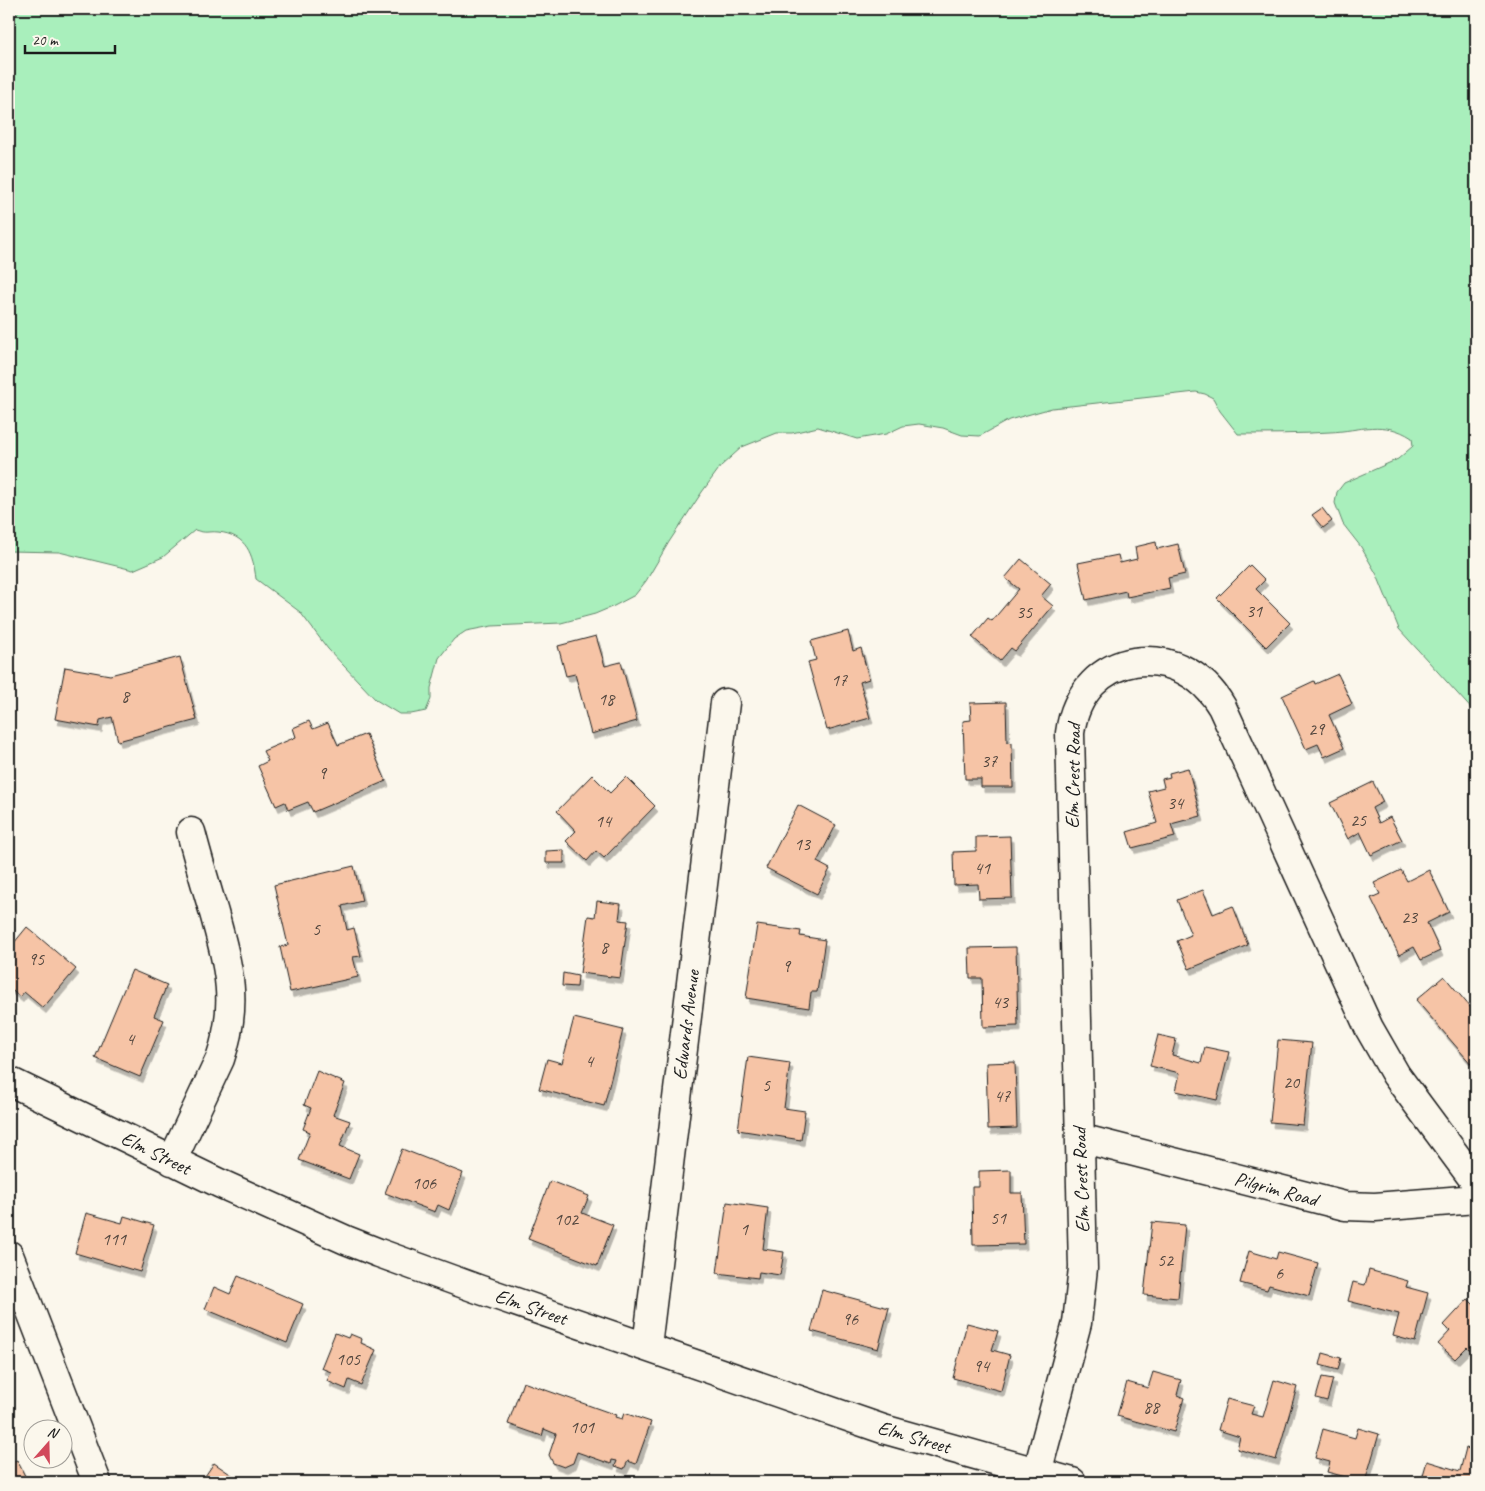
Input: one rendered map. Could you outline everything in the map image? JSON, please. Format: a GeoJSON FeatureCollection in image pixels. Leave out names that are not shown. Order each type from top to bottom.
{"type":"FeatureCollection","features":[{"type":"Feature","properties":{"kind":"street","name":"Elm Crest Road"},"geometry":{"type":"LineString","coordinates":[[1037,1473],[1080,1304],[1083,1258],[1071,724],[1077,707],[1086,691],[1106,673],[1131,663],[1158,661],[1176,666],[1192,674],[1206,685],[1217,699],[1368,1028],[1396,1075],[1476,1183]]}},
{"type":"Feature","properties":{"kind":"street","name":"Edwards Avenue"},"geometry":{"type":"LineString","coordinates":[[647,1346],[725,703]]}},
{"type":"Feature","properties":{"kind":"street"},"geometry":{"type":"LineString","coordinates":[[172,1161],[220,1059],[231,1013],[228,966],[191,832]]}},
{"type":"Feature","properties":{"kind":"street","name":"Elm Street"},"geometry":{"type":"LineString","coordinates":[[9,1081],[172,1161],[346,1240],[478,1289],[883,1429],[1072,1482]]}},
{"type":"Feature","properties":{"kind":"street","name":"Pilgrim Road"},"geometry":{"type":"LineString","coordinates":[[1080,1138],[1344,1206],[1374,1207],[1476,1199]]}},
{"type":"Feature","properties":{"kind":"street"},"geometry":{"type":"LineString","coordinates":[[9,1255],[97,1482]]}},
{"type":"Feature","properties":{"kind":"green space"},"geometry":{"type":"Polygon","coordinates":[[[22,9],[1476,9],[1476,714],[1399,629],[1377,575],[1361,547],[1343,524],[1335,503],[1337,492],[1344,483],[1398,459],[1413,446],[1412,438],[1401,432],[1381,427],[1319,433],[1238,434],[1220,411],[1213,398],[1196,392],[1052,408],[1009,420],[980,436],[962,435],[943,428],[919,424],[903,426],[886,434],[857,439],[818,427],[792,433],[777,433],[742,447],[721,466],[702,492],[646,581],[635,595],[595,614],[561,623],[492,626],[466,631],[454,639],[439,658],[431,688],[431,699],[426,711],[411,714],[399,714],[376,700],[328,649],[300,612],[256,579],[253,562],[247,547],[236,537],[218,532],[195,530],[163,557],[133,570],[59,552],[9,551],[9,19],[22,9]]]}},
{"type":"Feature","properties":{"kind":"building"},"geometry":{"type":"Polygon","coordinates":[[[1322,508],[1332,521],[1323,528],[1312,515],[1322,508]]]}},
{"type":"Feature","properties":{"kind":"building"},"geometry":{"type":"Polygon","coordinates":[[[1156,542],[1157,549],[1178,544],[1185,574],[1168,578],[1170,588],[1127,597],[1126,591],[1086,600],[1078,563],[1118,555],[1120,563],[1137,559],[1135,547],[1156,542]]]}},
{"type":"Feature","properties":{"kind":"building"},"geometry":{"type":"Polygon","coordinates":[[[1021,559],[1051,584],[1041,596],[1053,606],[1015,651],[1011,648],[1000,661],[972,637],[988,618],[992,621],[1019,589],[1005,578],[1021,559]]]}},
{"type":"Feature","properties":{"kind":"building"},"geometry":{"type":"Polygon","coordinates":[[[1250,565],[1265,580],[1256,589],[1290,623],[1266,647],[1217,598],[1250,565]]]}},
{"type":"Feature","properties":{"kind":"building"},"geometry":{"type":"Polygon","coordinates":[[[848,631],[853,651],[861,648],[869,679],[860,682],[870,718],[827,730],[808,662],[816,660],[811,641],[848,631]]]}},
{"type":"Feature","properties":{"kind":"building"},"geometry":{"type":"Polygon","coordinates":[[[596,636],[605,666],[621,662],[637,721],[591,734],[575,674],[566,676],[558,646],[596,636]]]}},
{"type":"Feature","properties":{"kind":"building"},"geometry":{"type":"Polygon","coordinates":[[[180,657],[197,720],[118,741],[112,717],[100,720],[99,727],[55,719],[65,667],[110,675],[180,657]]]}},
{"type":"Feature","properties":{"kind":"building"},"geometry":{"type":"Polygon","coordinates":[[[1338,674],[1352,704],[1329,715],[1344,748],[1324,757],[1318,744],[1306,749],[1282,696],[1314,681],[1315,684],[1338,674]]]}},
{"type":"Feature","properties":{"kind":"building"},"geometry":{"type":"Polygon","coordinates":[[[1006,702],[1007,742],[1012,743],[1013,787],[981,787],[981,779],[965,779],[963,721],[971,720],[970,703],[1006,702]]]}},
{"type":"Feature","properties":{"kind":"building"},"geometry":{"type":"Polygon","coordinates":[[[309,721],[313,729],[328,723],[338,745],[366,734],[386,781],[313,812],[308,802],[288,810],[285,802],[276,806],[258,766],[268,761],[263,751],[296,737],[293,728],[309,721]]]}},
{"type":"Feature","properties":{"kind":"building"},"geometry":{"type":"Polygon","coordinates":[[[1188,768],[1201,816],[1171,824],[1175,837],[1132,848],[1127,832],[1157,823],[1148,791],[1164,787],[1162,779],[1170,777],[1169,773],[1188,768]]]}},
{"type":"Feature","properties":{"kind":"building"},"geometry":{"type":"Polygon","coordinates":[[[592,775],[610,793],[626,777],[655,806],[604,858],[596,851],[587,861],[566,841],[576,831],[557,811],[592,775]]]}},
{"type":"Feature","properties":{"kind":"building"},"geometry":{"type":"Polygon","coordinates":[[[1373,782],[1383,802],[1372,808],[1379,823],[1390,817],[1402,840],[1371,855],[1360,832],[1348,839],[1330,803],[1373,782]]]}},
{"type":"Feature","properties":{"kind":"building"},"geometry":{"type":"Polygon","coordinates":[[[798,805],[836,825],[817,862],[830,869],[817,894],[766,868],[798,805]]]}},
{"type":"Feature","properties":{"kind":"building"},"geometry":{"type":"Polygon","coordinates":[[[1010,836],[1012,898],[979,899],[978,884],[954,885],[953,852],[976,851],[976,837],[1010,836]]]}},
{"type":"Feature","properties":{"kind":"building"},"geometry":{"type":"Polygon","coordinates":[[[564,850],[564,863],[546,863],[546,851],[564,850]]]}},
{"type":"Feature","properties":{"kind":"building"},"geometry":{"type":"Polygon","coordinates":[[[354,866],[362,901],[342,906],[347,930],[354,928],[361,956],[353,957],[358,977],[290,992],[280,947],[288,945],[274,885],[354,866]]]}},
{"type":"Feature","properties":{"kind":"building"},"geometry":{"type":"Polygon","coordinates":[[[1401,870],[1407,881],[1429,870],[1449,912],[1427,923],[1440,951],[1421,960],[1414,947],[1399,955],[1371,898],[1380,894],[1374,883],[1401,870]]]}},
{"type":"Feature","properties":{"kind":"building"},"geometry":{"type":"Polygon","coordinates":[[[1203,890],[1213,914],[1233,906],[1248,945],[1189,969],[1177,941],[1191,935],[1177,900],[1203,890]]]}},
{"type":"Feature","properties":{"kind":"building"},"geometry":{"type":"Polygon","coordinates":[[[597,901],[621,904],[619,920],[628,921],[620,978],[580,973],[588,916],[595,917],[597,901]]]}},
{"type":"Feature","properties":{"kind":"building"},"geometry":{"type":"Polygon","coordinates":[[[757,925],[801,931],[800,936],[825,940],[817,992],[811,992],[809,1008],[746,998],[757,925]]]}},
{"type":"Feature","properties":{"kind":"building"},"geometry":{"type":"Polygon","coordinates":[[[27,927],[76,969],[43,1008],[24,992],[20,997],[9,988],[9,949],[27,927]]]}},
{"type":"Feature","properties":{"kind":"building"},"geometry":{"type":"Polygon","coordinates":[[[1016,947],[1018,1026],[983,1027],[982,978],[970,978],[969,948],[1016,947]]]}},
{"type":"Feature","properties":{"kind":"building"},"geometry":{"type":"Polygon","coordinates":[[[132,970],[167,985],[154,1016],[164,1020],[140,1077],[95,1058],[132,970]]]}},
{"type":"Feature","properties":{"kind":"building"},"geometry":{"type":"Polygon","coordinates":[[[563,973],[578,976],[577,987],[562,986],[563,973]]]}},
{"type":"Feature","properties":{"kind":"building"},"geometry":{"type":"Polygon","coordinates":[[[1444,976],[1476,1014],[1476,1061],[1472,1065],[1416,1000],[1444,976]]]}},
{"type":"Feature","properties":{"kind":"building"},"geometry":{"type":"Polygon","coordinates":[[[574,1018],[623,1030],[604,1106],[539,1089],[547,1059],[562,1063],[574,1018]]]}},
{"type":"Feature","properties":{"kind":"building"},"geometry":{"type":"Polygon","coordinates":[[[1158,1035],[1176,1039],[1172,1055],[1201,1063],[1205,1047],[1229,1052],[1217,1100],[1176,1091],[1180,1073],[1150,1066],[1158,1035]]]}},
{"type":"Feature","properties":{"kind":"building"},"geometry":{"type":"Polygon","coordinates":[[[1278,1040],[1312,1043],[1303,1125],[1270,1122],[1278,1040]]]}},
{"type":"Feature","properties":{"kind":"building"},"geometry":{"type":"Polygon","coordinates":[[[748,1057],[790,1063],[784,1108],[805,1111],[801,1140],[738,1130],[748,1057]]]}},
{"type":"Feature","properties":{"kind":"building"},"geometry":{"type":"Polygon","coordinates":[[[1015,1062],[1017,1128],[988,1129],[986,1063],[1015,1062]]]}},
{"type":"Feature","properties":{"kind":"building"},"geometry":{"type":"Polygon","coordinates":[[[317,1071],[345,1083],[333,1115],[350,1121],[340,1146],[359,1154],[349,1179],[299,1160],[310,1132],[303,1129],[311,1108],[304,1105],[317,1071]]]}},
{"type":"Feature","properties":{"kind":"building"},"geometry":{"type":"Polygon","coordinates":[[[402,1149],[463,1173],[449,1210],[438,1205],[435,1212],[385,1193],[402,1149]]]}},
{"type":"Feature","properties":{"kind":"building"},"geometry":{"type":"Polygon","coordinates":[[[1011,1170],[1011,1193],[1022,1193],[1024,1244],[973,1245],[972,1187],[979,1187],[979,1171],[1011,1170]]]}},
{"type":"Feature","properties":{"kind":"building"},"geometry":{"type":"Polygon","coordinates":[[[550,1181],[589,1196],[582,1213],[613,1225],[597,1266],[528,1239],[550,1181]]]}},
{"type":"Feature","properties":{"kind":"building"},"geometry":{"type":"Polygon","coordinates":[[[727,1202],[768,1208],[763,1249],[784,1252],[780,1275],[759,1272],[758,1278],[717,1273],[727,1202]]]}},
{"type":"Feature","properties":{"kind":"building"},"geometry":{"type":"Polygon","coordinates":[[[86,1213],[122,1223],[124,1216],[154,1225],[140,1272],[75,1253],[86,1213]]]}},
{"type":"Feature","properties":{"kind":"building"},"geometry":{"type":"Polygon","coordinates":[[[1152,1222],[1185,1225],[1178,1298],[1144,1295],[1152,1222]]]}},
{"type":"Feature","properties":{"kind":"building"},"geometry":{"type":"Polygon","coordinates":[[[1249,1251],[1276,1259],[1278,1252],[1318,1263],[1309,1296],[1269,1285],[1267,1290],[1240,1283],[1249,1251]]]}},
{"type":"Feature","properties":{"kind":"building"},"geometry":{"type":"Polygon","coordinates":[[[1369,1270],[1408,1281],[1406,1287],[1428,1293],[1415,1342],[1393,1336],[1399,1314],[1348,1301],[1353,1282],[1365,1285],[1369,1270]]]}},
{"type":"Feature","properties":{"kind":"building"},"geometry":{"type":"Polygon","coordinates":[[[238,1276],[303,1304],[287,1343],[205,1309],[214,1287],[230,1294],[238,1276]]]}},
{"type":"Feature","properties":{"kind":"building"},"geometry":{"type":"Polygon","coordinates":[[[822,1290],[889,1308],[878,1349],[811,1331],[822,1290]]]}},
{"type":"Feature","properties":{"kind":"building"},"geometry":{"type":"Polygon","coordinates":[[[1468,1299],[1476,1307],[1476,1356],[1467,1347],[1455,1359],[1438,1344],[1450,1331],[1444,1325],[1468,1299]]]}},
{"type":"Feature","properties":{"kind":"building"},"geometry":{"type":"Polygon","coordinates":[[[967,1323],[998,1331],[992,1350],[1010,1355],[1001,1391],[953,1378],[967,1323]]]}},
{"type":"Feature","properties":{"kind":"building"},"geometry":{"type":"Polygon","coordinates":[[[335,1333],[348,1338],[350,1334],[362,1339],[361,1343],[376,1350],[361,1385],[349,1380],[346,1389],[327,1381],[331,1372],[321,1368],[335,1333]]]}},
{"type":"Feature","properties":{"kind":"building"},"geometry":{"type":"Polygon","coordinates":[[[1323,1353],[1341,1358],[1338,1370],[1320,1365],[1323,1353]]]}},
{"type":"Feature","properties":{"kind":"building"},"geometry":{"type":"Polygon","coordinates":[[[1476,1363],[1476,1377],[1470,1371],[1476,1363]]]}},
{"type":"Feature","properties":{"kind":"building"},"geometry":{"type":"Polygon","coordinates":[[[1153,1372],[1181,1380],[1177,1395],[1184,1398],[1174,1432],[1117,1416],[1127,1382],[1148,1388],[1153,1372]]]}},
{"type":"Feature","properties":{"kind":"building"},"geometry":{"type":"Polygon","coordinates":[[[1322,1377],[1333,1379],[1327,1401],[1316,1398],[1322,1377]]]}},
{"type":"Feature","properties":{"kind":"building"},"geometry":{"type":"Polygon","coordinates":[[[1274,1380],[1297,1387],[1276,1460],[1237,1449],[1240,1437],[1218,1430],[1227,1399],[1254,1406],[1251,1414],[1263,1417],[1274,1380]]]}},
{"type":"Feature","properties":{"kind":"building"},"geometry":{"type":"Polygon","coordinates":[[[523,1382],[616,1415],[615,1417],[622,1419],[624,1413],[651,1422],[636,1464],[628,1461],[624,1469],[615,1466],[617,1461],[612,1460],[611,1464],[577,1452],[573,1463],[564,1467],[553,1463],[549,1455],[556,1434],[544,1429],[542,1436],[508,1424],[523,1382]]]}},
{"type":"Feature","properties":{"kind":"building"},"geometry":{"type":"Polygon","coordinates":[[[1358,1428],[1379,1434],[1365,1482],[1327,1472],[1330,1462],[1315,1458],[1323,1429],[1355,1438],[1358,1428]]]}},
{"type":"Feature","properties":{"kind":"building"},"geometry":{"type":"Polygon","coordinates":[[[1466,1448],[1476,1451],[1476,1482],[1421,1482],[1427,1461],[1460,1471],[1466,1448]]]}},
{"type":"Feature","properties":{"kind":"building"},"geometry":{"type":"Polygon","coordinates":[[[17,1460],[28,1482],[9,1482],[9,1464],[17,1460]]]}},
{"type":"Feature","properties":{"kind":"building"},"geometry":{"type":"Polygon","coordinates":[[[214,1463],[242,1482],[201,1482],[214,1463]]]}},
{"type":"Feature","properties":{"kind":"building"},"geometry":{"type":"Polygon","coordinates":[[[700,1478],[725,1480],[724,1482],[700,1482],[700,1478]]]}}]}
